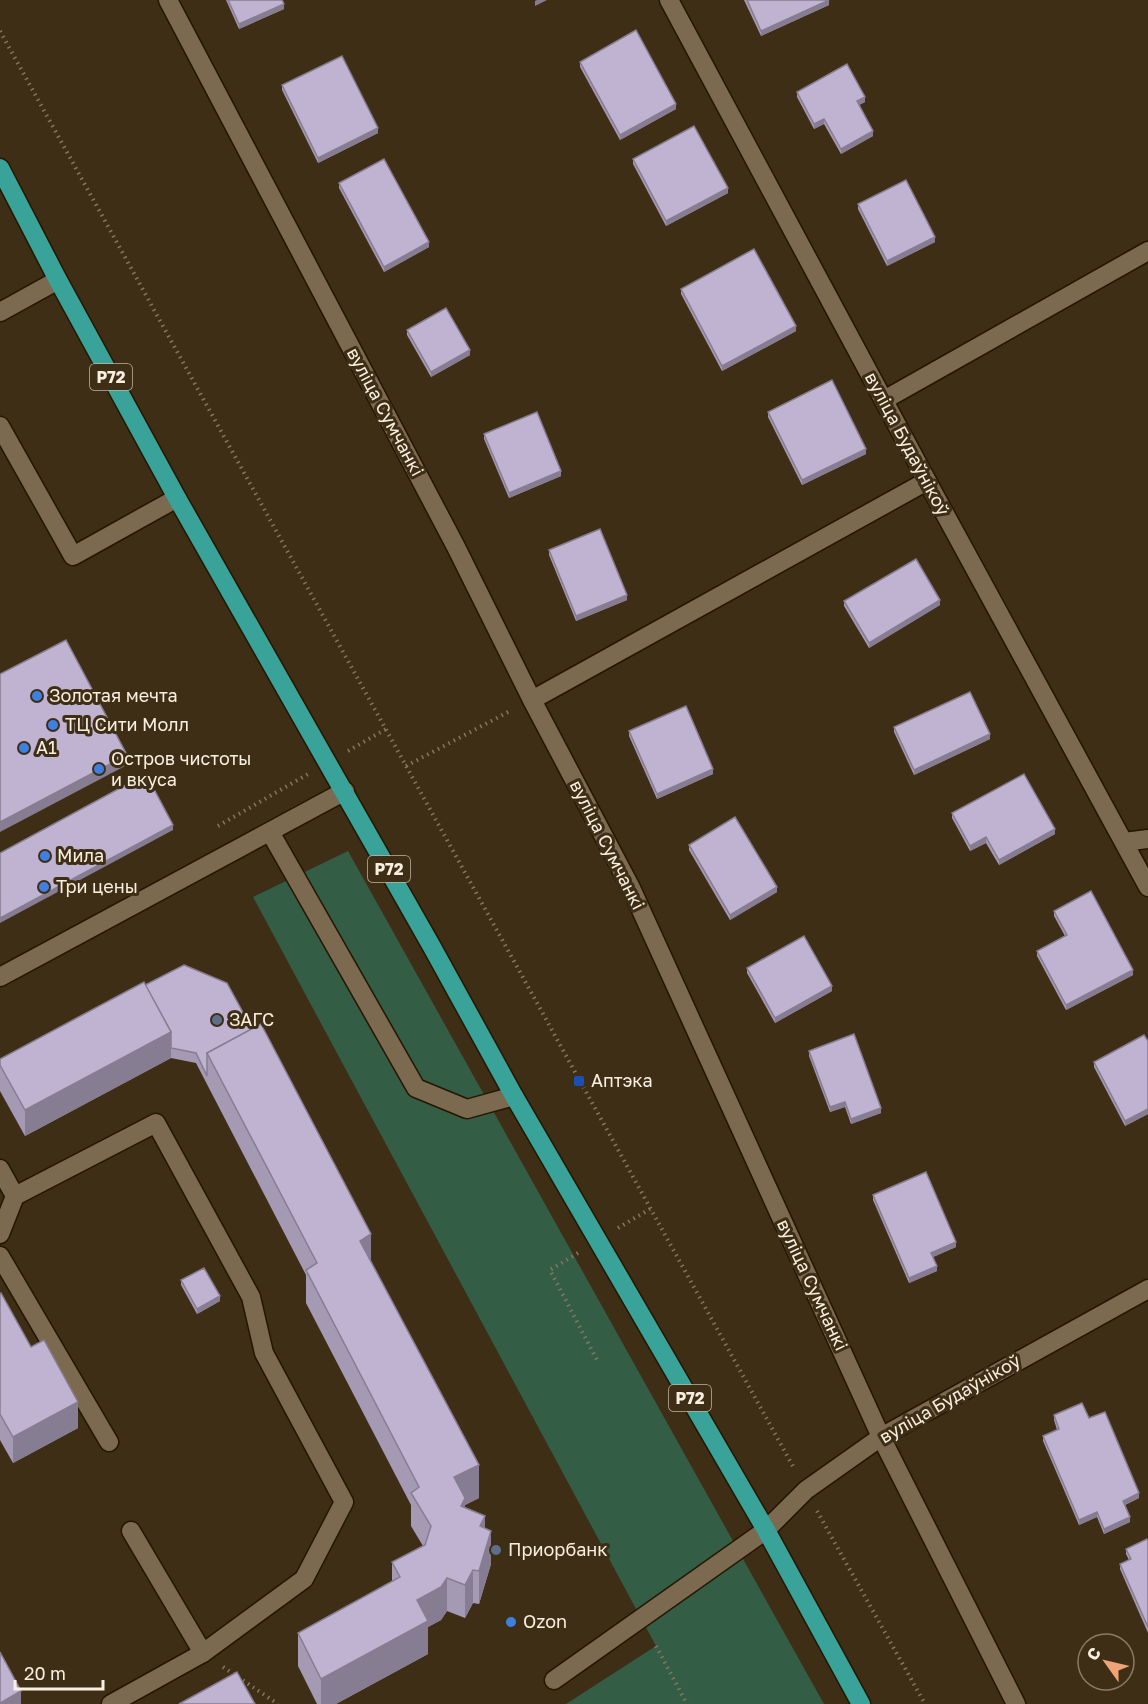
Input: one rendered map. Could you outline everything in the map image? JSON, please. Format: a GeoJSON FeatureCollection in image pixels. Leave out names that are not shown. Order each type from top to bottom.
{"type":"FeatureCollection","features":[{"type":"Feature","properties":{"kind":"main road","name":"Р72"},"geometry":{"type":"LineString","coordinates":[[0,168],[58,280],[177,498],[345,792],[514,1096],[766,1530],[861,1704]]}},
{"type":"Feature","properties":{"kind":"street","name":"вуліца Сумчанкі"},"geometry":{"type":"LineString","coordinates":[[168,0],[456,547],[532,700],[630,888],[882,1437],[1016,1704]]}},
{"type":"Feature","properties":{"kind":"street","name":"вуліца Будаўнікоў"},"geometry":{"type":"LineString","coordinates":[[669,0],[1148,887]]}},
{"type":"Feature","properties":{"kind":"street"},"geometry":{"type":"LineString","coordinates":[[884,400],[1148,251]]}},
{"type":"Feature","properties":{"kind":"street"},"geometry":{"type":"LineString","coordinates":[[0,312],[58,280]]}},
{"type":"Feature","properties":{"kind":"street"},"geometry":{"type":"LineString","coordinates":[[0,426],[73,556],[177,498]]}},
{"type":"Feature","properties":{"kind":"street"},"geometry":{"type":"LineString","coordinates":[[532,700],[927,481]]}},
{"type":"Feature","properties":{"kind":"street"},"geometry":{"type":"LineString","coordinates":[[0,977],[345,792]]}},
{"type":"Feature","properties":{"kind":"street"},"geometry":{"type":"LineString","coordinates":[[270,832],[416,1088],[467,1109],[514,1096]]}},
{"type":"Feature","properties":{"kind":"street"},"geometry":{"type":"LineString","coordinates":[[1124,842],[1148,839]]}},
{"type":"Feature","properties":{"kind":"street"},"geometry":{"type":"LineString","coordinates":[[0,1234],[15,1196],[156,1124],[251,1297],[264,1353],[345,1502],[304,1579],[203,1653],[111,1704]]}},
{"type":"Feature","properties":{"kind":"street"},"geometry":{"type":"LineString","coordinates":[[0,1169],[15,1196]]}},
{"type":"Feature","properties":{"kind":"street"},"geometry":{"type":"LineString","coordinates":[[0,1256],[110,1442]]}},
{"type":"Feature","properties":{"kind":"street","name":"вуліца Будаўнікоў"},"geometry":{"type":"LineString","coordinates":[[554,1680],[766,1530],[806,1490],[882,1437],[1148,1289]]}},
{"type":"Feature","properties":{"kind":"street"},"geometry":{"type":"LineString","coordinates":[[131,1531],[203,1653]]}},
{"type":"Feature","properties":{"kind":"path"},"geometry":{"type":"LineString","coordinates":[[0,31],[925,1704]]}},
{"type":"Feature","properties":{"kind":"path"},"geometry":{"type":"LineString","coordinates":[[406,766],[532,700]]}},
{"type":"Feature","properties":{"kind":"path"},"geometry":{"type":"LineString","coordinates":[[218,826],[386,729]]}},
{"type":"Feature","properties":{"kind":"path"},"geometry":{"type":"LineString","coordinates":[[656,1646],[687,1704]]}},
{"type":"Feature","properties":{"kind":"path"},"geometry":{"type":"LineString","coordinates":[[203,1653],[278,1704]]}},
{"type":"Feature","properties":{"kind":"green space"},"geometry":{"type":"Polygon","coordinates":[[[348,851],[824,1704],[566,1704],[656,1646],[253,897],[348,851]]]}},
{"type":"Feature","properties":{"kind":"building"},"geometry":{"type":"Polygon","coordinates":[[[228,0],[282,0],[284,4],[239,24],[228,0]]]}},
{"type":"Feature","properties":{"kind":"building"},"geometry":{"type":"Polygon","coordinates":[[[747,0],[829,0],[761,31],[747,0]]]}},
{"type":"Feature","properties":{"kind":"building"},"geometry":{"type":"Polygon","coordinates":[[[636,30],[676,104],[620,135],[580,62],[636,30]]]}},
{"type":"Feature","properties":{"kind":"building"},"geometry":{"type":"Polygon","coordinates":[[[342,56],[378,128],[318,158],[282,85],[342,56]]]}},
{"type":"Feature","properties":{"kind":"building"},"geometry":{"type":"Polygon","coordinates":[[[847,64],[865,97],[857,101],[873,131],[841,149],[824,119],[814,124],[797,92],[847,64]]]}},
{"type":"Feature","properties":{"kind":"building"},"geometry":{"type":"Polygon","coordinates":[[[694,126],[728,188],[666,221],[633,159],[694,126]]]}},
{"type":"Feature","properties":{"kind":"building"},"geometry":{"type":"Polygon","coordinates":[[[384,159],[429,242],[384,267],[339,183],[384,159]]]}},
{"type":"Feature","properties":{"kind":"building"},"geometry":{"type":"Polygon","coordinates":[[[906,180],[935,237],[887,261],[858,204],[906,180]]]}},
{"type":"Feature","properties":{"kind":"building"},"geometry":{"type":"Polygon","coordinates":[[[754,249],[796,326],[722,366],[681,289],[754,249]]]}},
{"type":"Feature","properties":{"kind":"building"},"geometry":{"type":"Polygon","coordinates":[[[446,308],[470,350],[431,372],[407,330],[446,308]]]}},
{"type":"Feature","properties":{"kind":"building"},"geometry":{"type":"Polygon","coordinates":[[[832,380],[866,449],[802,480],[768,412],[832,380]]]}},
{"type":"Feature","properties":{"kind":"building"},"geometry":{"type":"Polygon","coordinates":[[[537,412],[561,471],[509,493],[484,434],[537,412]]]}},
{"type":"Feature","properties":{"kind":"building"},"geometry":{"type":"Polygon","coordinates":[[[600,529],[627,595],[576,616],[549,550],[600,529]]]}},
{"type":"Feature","properties":{"kind":"building"},"geometry":{"type":"Polygon","coordinates":[[[916,559],[940,600],[869,643],[844,601],[916,559]]]}},
{"type":"Feature","properties":{"kind":"building","name":"ТЦ Сити Молл"},"geometry":{"type":"Polygon","coordinates":[[[66,640],[127,755],[0,822],[0,674],[66,640]]]}},
{"type":"Feature","properties":{"kind":"building"},"geometry":{"type":"Polygon","coordinates":[[[970,692],[990,734],[914,770],[894,727],[970,692]]]}},
{"type":"Feature","properties":{"kind":"building"},"geometry":{"type":"Polygon","coordinates":[[[686,706],[713,769],[657,794],[629,731],[686,706]]]}},
{"type":"Feature","properties":{"kind":"building"},"geometry":{"type":"Polygon","coordinates":[[[146,774],[173,825],[0,918],[0,853],[146,774]]]}},
{"type":"Feature","properties":{"kind":"building"},"geometry":{"type":"Polygon","coordinates":[[[1024,774],[1055,829],[999,860],[986,837],[970,846],[952,813],[1024,774]]]}},
{"type":"Feature","properties":{"kind":"building"},"geometry":{"type":"Polygon","coordinates":[[[735,817],[777,887],[730,915],[689,845],[735,817]]]}},
{"type":"Feature","properties":{"kind":"building"},"geometry":{"type":"Polygon","coordinates":[[[1091,891],[1133,970],[1066,1005],[1037,951],[1067,935],[1054,911],[1091,891]]]}},
{"type":"Feature","properties":{"kind":"building"},"geometry":{"type":"Polygon","coordinates":[[[804,936],[832,986],[775,1018],[747,968],[804,936]]]}},
{"type":"Feature","properties":{"kind":"building"},"geometry":{"type":"Polygon","coordinates":[[[184,965],[227,983],[252,1029],[207,1053],[207,1076],[196,1053],[171,1048],[171,1032],[145,985],[184,965]]]}},
{"type":"Feature","properties":{"kind":"building"},"geometry":{"type":"Polygon","coordinates":[[[144,982],[171,1032],[25,1110],[0,1065],[0,1059],[144,982]]]}},
{"type":"Feature","properties":{"kind":"building"},"geometry":{"type":"Polygon","coordinates":[[[261,1024],[371,1234],[360,1241],[479,1465],[454,1477],[465,1498],[461,1506],[485,1516],[480,1526],[491,1531],[479,1571],[473,1570],[465,1585],[447,1578],[441,1587],[417,1600],[428,1621],[321,1679],[298,1633],[400,1577],[392,1562],[425,1545],[431,1526],[411,1493],[419,1487],[306,1270],[317,1263],[207,1053],[261,1024]]]}},
{"type":"Feature","properties":{"kind":"building"},"geometry":{"type":"Polygon","coordinates":[[[854,1034],[881,1108],[851,1119],[845,1102],[830,1107],[809,1051],[854,1034]]]}},
{"type":"Feature","properties":{"kind":"building"},"geometry":{"type":"Polygon","coordinates":[[[1144,1035],[1148,1041],[1148,1109],[1125,1121],[1094,1062],[1144,1035]]]}},
{"type":"Feature","properties":{"kind":"building"},"geometry":{"type":"Polygon","coordinates":[[[926,1172],[956,1242],[931,1253],[937,1266],[909,1278],[873,1195],[926,1172]]]}},
{"type":"Feature","properties":{"kind":"building"},"geometry":{"type":"Polygon","coordinates":[[[204,1268],[220,1296],[197,1309],[181,1280],[204,1268]]]}},
{"type":"Feature","properties":{"kind":"building"},"geometry":{"type":"Polygon","coordinates":[[[1,1293],[31,1347],[44,1340],[78,1402],[13,1437],[0,1414],[1,1293]]]}},
{"type":"Feature","properties":{"kind":"building"},"geometry":{"type":"Polygon","coordinates":[[[1082,1403],[1089,1418],[1105,1412],[1139,1493],[1123,1501],[1130,1517],[1104,1529],[1097,1512],[1079,1520],[1043,1436],[1059,1429],[1054,1415],[1082,1403]]]}},
{"type":"Feature","properties":{"kind":"building"},"geometry":{"type":"Polygon","coordinates":[[[1147,1539],[1148,1627],[1120,1564],[1131,1559],[1126,1549],[1147,1539]]]}},
{"type":"Feature","properties":{"kind":"building"},"geometry":{"type":"Polygon","coordinates":[[[0,1652],[21,1691],[0,1703],[0,1652]]]}},
{"type":"Feature","properties":{"kind":"building"},"geometry":{"type":"Polygon","coordinates":[[[237,1672],[255,1704],[179,1704],[237,1672]]]}},
{"type":"Feature","properties":{"kind":"place","name":"Золотая мечта"},"geometry":{"type":"Point","coordinates":[37,696]}},
{"type":"Feature","properties":{"kind":"place","name":"ТЦ Сити Молл"},"geometry":{"type":"Point","coordinates":[53,725]}},
{"type":"Feature","properties":{"kind":"place","name":"A1"},"geometry":{"type":"Point","coordinates":[24,748]}},
{"type":"Feature","properties":{"kind":"place","name":"Остров чистоты и вкуса"},"geometry":{"type":"Point","coordinates":[99,769]}},
{"type":"Feature","properties":{"kind":"place","name":"Мила"},"geometry":{"type":"Point","coordinates":[45,856]}},
{"type":"Feature","properties":{"kind":"place","name":"Три цены"},"geometry":{"type":"Point","coordinates":[44,887]}},
{"type":"Feature","properties":{"kind":"place","name":"ЗАГС"},"geometry":{"type":"Point","coordinates":[217,1020]}},
{"type":"Feature","properties":{"kind":"place","name":"Аптэка"},"geometry":{"type":"Point","coordinates":[579,1081]}},
{"type":"Feature","properties":{"kind":"place","name":"Приорбанк"},"geometry":{"type":"Point","coordinates":[496,1550]}},
{"type":"Feature","properties":{"kind":"place","name":"Ozon"},"geometry":{"type":"Point","coordinates":[511,1622]}}]}
